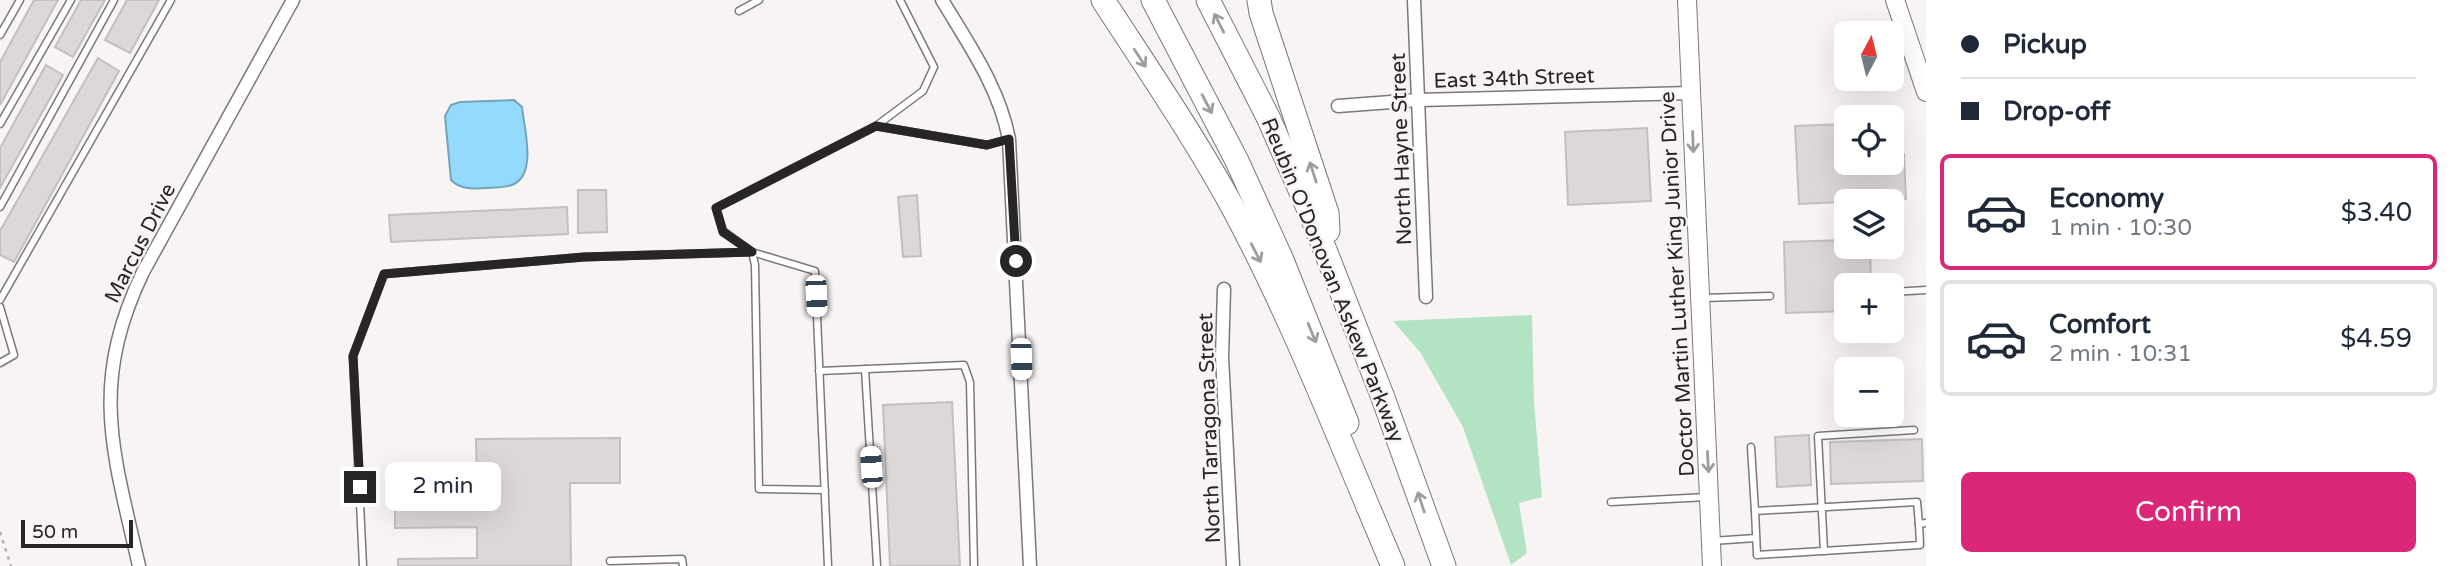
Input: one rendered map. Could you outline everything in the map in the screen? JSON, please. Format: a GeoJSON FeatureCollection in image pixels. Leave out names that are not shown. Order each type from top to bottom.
{"type":"FeatureCollection","features":[{"type":"Feature","properties":{"kind":"highway"},"geometry":{"type":"LineString","coordinates":[[1103,0],[1203,156],[1237,215],[1294,333],[1393,566]]}},
{"type":"Feature","properties":{"kind":"highway","name":"Reubin O'Donovan Askew Parkway"},"geometry":{"type":"LineString","coordinates":[[1153,0],[1237,161],[1282,260],[1362,460],[1393,566]]}},
{"type":"Feature","properties":{"kind":"highway","name":"Reubin O'Donovan Askew Parkway"},"geometry":{"type":"LineString","coordinates":[[1208,0],[1268,117],[1312,217],[1382,394],[1444,566]]}},
{"type":"Feature","properties":{"kind":"highway"},"geometry":{"type":"LineString","coordinates":[[1259,0],[1327,213],[1330,262]]}},
{"type":"Feature","properties":{"kind":"main road","name":"Doctor Martin Luther King Junior Drive"},"geometry":{"type":"LineString","coordinates":[[1687,0],[1712,566]]}},
{"type":"Feature","properties":{"kind":"main road"},"geometry":{"type":"LineString","coordinates":[[1895,0],[1926,92]]}},
{"type":"Feature","properties":{"kind":"street","name":"Marcus Drive"},"geometry":{"type":"LineString","coordinates":[[139,566],[113,451],[109,411],[112,365],[120,328],[143,272],[293,0]]}},
{"type":"Feature","properties":{"kind":"street"},"geometry":{"type":"LineString","coordinates":[[942,0],[989,78],[999,100],[1009,139],[1030,566]]}},
{"type":"Feature","properties":{"kind":"street","name":"North Hayne Street"},"geometry":{"type":"LineString","coordinates":[[1414,0],[1426,297]]}},
{"type":"Feature","properties":{"kind":"street","name":"East 34th Street"},"geometry":{"type":"LineString","coordinates":[[1338,106],[1418,100],[1691,93]]}},
{"type":"Feature","properties":{"kind":"street","name":"North Tarragona Street"},"geometry":{"type":"LineString","coordinates":[[1224,289],[1222,357],[1233,566]]}},
{"type":"Feature","properties":{"kind":"lane"},"geometry":{"type":"LineString","coordinates":[[0,35],[20,0]]}},
{"type":"Feature","properties":{"kind":"lane"},"geometry":{"type":"LineString","coordinates":[[0,124],[71,0]]}},
{"type":"Feature","properties":{"kind":"lane"},"geometry":{"type":"LineString","coordinates":[[0,207],[114,0]]}},
{"type":"Feature","properties":{"kind":"lane"},"geometry":{"type":"LineString","coordinates":[[0,300],[171,0]]}},
{"type":"Feature","properties":{"kind":"lane"},"geometry":{"type":"LineString","coordinates":[[739,11],[759,0]]}},
{"type":"Feature","properties":{"kind":"lane"},"geometry":{"type":"LineString","coordinates":[[828,566],[815,271],[752,252],[723,232],[716,208],[876,126],[923,92],[934,67],[900,0]]}},
{"type":"Feature","properties":{"kind":"lane"},"geometry":{"type":"LineString","coordinates":[[876,126],[987,145],[1009,139]]}},
{"type":"Feature","properties":{"kind":"lane"},"geometry":{"type":"LineString","coordinates":[[752,252],[755,265],[759,489],[825,490]]}},
{"type":"Feature","properties":{"kind":"lane"},"geometry":{"type":"LineString","coordinates":[[363,566],[353,356],[384,274],[584,257],[752,252]]}},
{"type":"Feature","properties":{"kind":"lane"},"geometry":{"type":"LineString","coordinates":[[1904,291],[1926,290]]}},
{"type":"Feature","properties":{"kind":"lane"},"geometry":{"type":"LineString","coordinates":[[1700,298],[1770,296]]}},
{"type":"Feature","properties":{"kind":"lane"},"geometry":{"type":"LineString","coordinates":[[0,307],[14,355],[0,363]]}},
{"type":"Feature","properties":{"kind":"lane"},"geometry":{"type":"LineString","coordinates":[[819,371],[964,365],[970,382],[974,566]]}},
{"type":"Feature","properties":{"kind":"lane"},"geometry":{"type":"LineString","coordinates":[[865,369],[877,566]]}},
{"type":"Feature","properties":{"kind":"lane"},"geometry":{"type":"LineString","coordinates":[[1824,551],[1818,436],[1914,430]]}},
{"type":"Feature","properties":{"kind":"lane"},"geometry":{"type":"LineString","coordinates":[[1751,447],[1757,555],[1920,545],[1923,524],[1917,502],[1755,511]]}},
{"type":"Feature","properties":{"kind":"lane"},"geometry":{"type":"LineString","coordinates":[[1611,502],[1709,497]]}},
{"type":"Feature","properties":{"kind":"lane"},"geometry":{"type":"LineString","coordinates":[[1711,541],[1756,538]]}},
{"type":"Feature","properties":{"kind":"lane"},"geometry":{"type":"LineString","coordinates":[[610,561],[682,559],[683,566]]}},
{"type":"Feature","properties":{"kind":"path"},"geometry":{"type":"LineString","coordinates":[[0,532],[10,566]]}},
{"type":"Feature","properties":{"kind":"green space"},"geometry":{"type":"Polygon","coordinates":[[[1532,315],[1534,402],[1542,497],[1519,503],[1527,553],[1511,565],[1463,427],[1420,352],[1393,321],[1532,315]]]}},
{"type":"Feature","properties":{"kind":"water"},"geometry":{"type":"Polygon","coordinates":[[[514,100],[522,107],[526,137],[527,160],[521,178],[514,184],[500,187],[472,189],[455,183],[451,180],[445,116],[451,105],[460,102],[514,100]]]}},
{"type":"Feature","properties":{"kind":"building"},"geometry":{"type":"Polygon","coordinates":[[[34,0],[58,0],[0,105],[0,62],[34,0]]]}},
{"type":"Feature","properties":{"kind":"building"},"geometry":{"type":"Polygon","coordinates":[[[81,0],[105,0],[73,57],[55,47],[81,0]]]}},
{"type":"Feature","properties":{"kind":"building"},"geometry":{"type":"Polygon","coordinates":[[[127,0],[159,0],[130,53],[105,40],[127,0]]]}},
{"type":"Feature","properties":{"kind":"building"},"geometry":{"type":"Polygon","coordinates":[[[98,58],[119,71],[14,262],[0,255],[0,231],[98,58]]]}},
{"type":"Feature","properties":{"kind":"building"},"geometry":{"type":"Polygon","coordinates":[[[46,65],[63,75],[0,188],[0,148],[46,65]]]}},
{"type":"Feature","properties":{"kind":"building"},"geometry":{"type":"Polygon","coordinates":[[[1834,124],[1834,175],[1904,175],[1904,154],[1906,199],[1904,189],[1834,189],[1834,202],[1799,204],[1795,126],[1834,124]]]}},
{"type":"Feature","properties":{"kind":"building"},"geometry":{"type":"Polygon","coordinates":[[[1647,128],[1651,201],[1568,205],[1565,132],[1647,128]]]}},
{"type":"Feature","properties":{"kind":"building"},"geometry":{"type":"Polygon","coordinates":[[[578,190],[606,190],[607,232],[578,233],[578,190]]]}},
{"type":"Feature","properties":{"kind":"building"},"geometry":{"type":"Polygon","coordinates":[[[917,195],[921,256],[903,257],[898,197],[917,195]]]}},
{"type":"Feature","properties":{"kind":"building"},"geometry":{"type":"Polygon","coordinates":[[[567,207],[568,234],[391,242],[389,215],[567,207]]]}},
{"type":"Feature","properties":{"kind":"building"},"geometry":{"type":"Polygon","coordinates":[[[1834,240],[1834,259],[1870,259],[1871,273],[1834,273],[1834,311],[1786,313],[1784,242],[1834,240]]]}},
{"type":"Feature","properties":{"kind":"building"},"geometry":{"type":"Polygon","coordinates":[[[952,402],[960,566],[890,566],[883,405],[952,402]]]}},
{"type":"Feature","properties":{"kind":"building"},"geometry":{"type":"Polygon","coordinates":[[[1809,435],[1811,485],[1777,487],[1775,437],[1809,435]]]}},
{"type":"Feature","properties":{"kind":"building"},"geometry":{"type":"Polygon","coordinates":[[[620,438],[620,483],[570,483],[571,566],[398,566],[398,559],[477,558],[477,527],[395,528],[395,482],[477,482],[476,439],[620,438]]]}},
{"type":"Feature","properties":{"kind":"building"},"geometry":{"type":"Polygon","coordinates":[[[1922,439],[1923,481],[1831,484],[1830,442],[1922,439]]]}},
{"type":"Feature","properties":{"kind":"route"},"geometry":{"type":"LineString","coordinates":[[360,487],[353,356],[384,274],[584,257],[752,252],[723,232],[716,208],[876,126],[987,145],[1009,139],[1016,261]]}}]}
